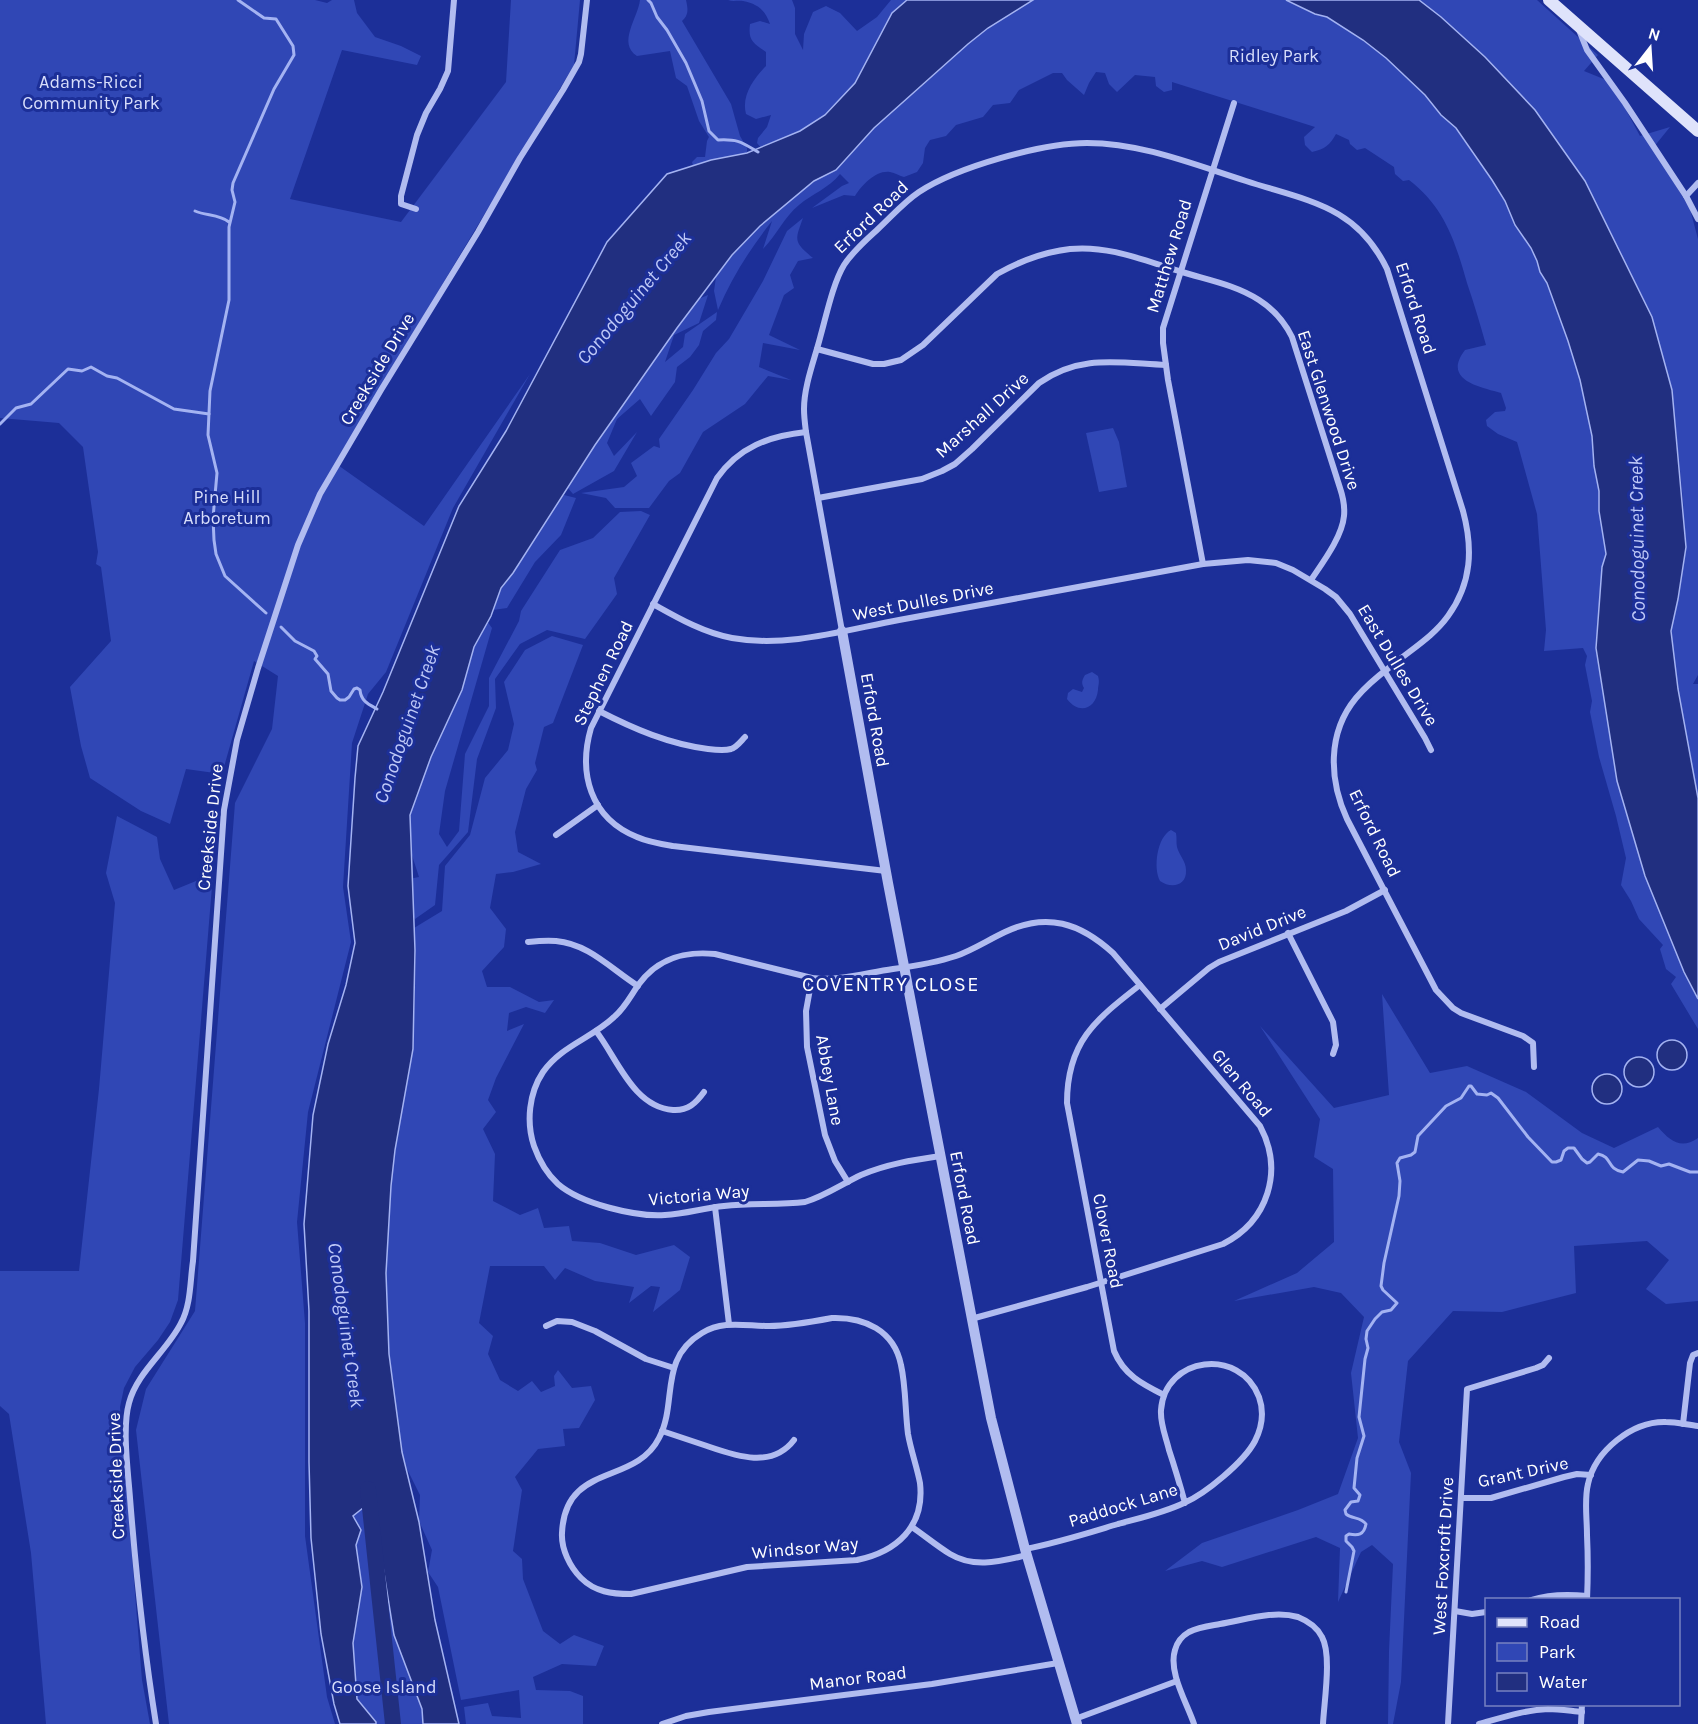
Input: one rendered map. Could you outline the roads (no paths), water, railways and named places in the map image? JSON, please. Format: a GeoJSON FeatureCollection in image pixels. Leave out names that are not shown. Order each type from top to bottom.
{"type":"FeatureCollection","features":[{"type":"Feature","properties":{"kind":"main road"},"geometry":{"type":"LineString","coordinates":[[1549,0],[1698,130]]}},
{"type":"Feature","properties":{"kind":"street"},"geometry":{"type":"LineString","coordinates":[[416,209],[401,204],[401,196],[417,135],[448,71],[454,0]]}},
{"type":"Feature","properties":{"kind":"street","name":"Creekside Drive"},"geometry":{"type":"LineString","coordinates":[[156,1724],[143,1645],[135,1569],[127,1462],[127,1412],[132,1393],[141,1378],[182,1322],[188,1300],[224,810],[237,740],[285,581],[312,512],[334,469],[579,62],[586,0]]}},
{"type":"Feature","properties":{"kind":"street"},"geometry":{"type":"LineString","coordinates":[[1578,26],[1587,50],[1625,103],[1686,196],[1698,219]]}},
{"type":"Feature","properties":{"kind":"street","name":"Matthew Road"},"geometry":{"type":"LineString","coordinates":[[1203,564],[1166,365],[1163,328],[1234,103]]}},
{"type":"Feature","properties":{"kind":"street","name":"Erford Road"},"geometry":{"type":"LineString","coordinates":[[1076,1721],[990,1418],[904,969],[806,432],[804,406],[806,389],[841,272],[846,262],[861,245],[907,201],[945,178],[1020,153],[1056,145],[1088,142],[1134,148],[1319,204],[1343,216],[1365,236],[1381,257],[1397,299],[1463,511],[1469,536],[1470,556],[1463,588],[1449,615],[1429,637],[1385,671],[1349,709],[1337,738],[1333,767],[1335,784],[1342,807],[1430,980],[1443,999],[1461,1013],[1522,1036],[1533,1043],[1534,1067]]}},
{"type":"Feature","properties":{"kind":"street"},"geometry":{"type":"LineString","coordinates":[[1686,196],[1698,183]]}},
{"type":"Feature","properties":{"kind":"street","name":"East Glenwood Drive"},"geometry":{"type":"LineString","coordinates":[[817,349],[873,364],[901,360],[923,345],[997,274],[1050,252],[1071,249],[1112,251],[1226,285],[1254,298],[1275,314],[1292,337],[1344,504],[1340,532],[1311,580]]}},
{"type":"Feature","properties":{"kind":"street","name":"Marshall Drive"},"geometry":{"type":"LineString","coordinates":[[818,498],[922,478],[942,471],[955,464],[972,449],[1040,383],[1065,368],[1101,362],[1166,365]]}},
{"type":"Feature","properties":{"kind":"street","name":"Stephen Road"},"geometry":{"type":"LineString","coordinates":[[806,432],[781,435],[761,441],[723,470],[703,504],[591,728],[585,755],[589,785],[598,805],[611,822],[634,837],[646,841],[886,871]]}},
{"type":"Feature","properties":{"kind":"street","name":"East Dulles Drive"},"geometry":{"type":"LineString","coordinates":[[1203,564],[1248,560],[1276,563],[1311,580],[1336,597],[1345,607],[1385,671],[1431,750]]}},
{"type":"Feature","properties":{"kind":"street","name":"West Dulles Drive"},"geometry":{"type":"LineString","coordinates":[[653,604],[698,627],[734,639],[780,641],[842,632],[1203,564]]}},
{"type":"Feature","properties":{"kind":"street"},"geometry":{"type":"LineString","coordinates":[[599,711],[630,727],[660,738],[701,748],[722,750],[733,748],[745,737]]}},
{"type":"Feature","properties":{"kind":"street"},"geometry":{"type":"LineString","coordinates":[[556,835],[598,805]]}},
{"type":"Feature","properties":{"kind":"street","name":"David Drive"},"geometry":{"type":"LineString","coordinates":[[1160,1009],[1219,962],[1346,911],[1385,891]]}},
{"type":"Feature","properties":{"kind":"street","name":"Glen Road"},"geometry":{"type":"LineString","coordinates":[[904,969],[957,956],[1016,927],[1044,922],[1059,923],[1084,931],[1099,940],[1113,953],[1260,1126],[1268,1144],[1271,1160],[1270,1182],[1266,1198],[1258,1215],[1242,1233],[1233,1239],[1213,1248],[1101,1283],[971,1319]]}},
{"type":"Feature","properties":{"kind":"street"},"geometry":{"type":"LineString","coordinates":[[1288,933],[1333,1022],[1336,1035],[1333,1054]]}},
{"type":"Feature","properties":{"kind":"street"},"geometry":{"type":"LineString","coordinates":[[528,942],[555,941],[579,946],[638,986]]}},
{"type":"Feature","properties":{"kind":"street","name":"Victoria Way"},"geometry":{"type":"LineString","coordinates":[[904,969],[849,978],[825,979],[698,952],[667,960],[649,973],[617,1015],[596,1031],[573,1044],[546,1068],[537,1083],[532,1103],[530,1120],[533,1143],[543,1165],[559,1184],[584,1198],[641,1215],[666,1215],[716,1207],[805,1202],[888,1166],[940,1156]]}},
{"type":"Feature","properties":{"kind":"street","name":"Abbey Lane"},"geometry":{"type":"LineString","coordinates":[[812,978],[806,1011],[807,1047],[825,1135],[835,1161],[848,1182]]}},
{"type":"Feature","properties":{"kind":"street","name":"Clover Road"},"geometry":{"type":"LineString","coordinates":[[1140,985],[1104,1014],[1084,1036],[1072,1060],[1067,1103],[1114,1352],[1125,1370],[1135,1379],[1164,1395]]}},
{"type":"Feature","properties":{"kind":"street"},"geometry":{"type":"LineString","coordinates":[[596,1031],[632,1085],[650,1102],[670,1110],[686,1109],[697,1102],[704,1092]]}},
{"type":"Feature","properties":{"kind":"street"},"geometry":{"type":"LineString","coordinates":[[716,1207],[729,1324]]}},
{"type":"Feature","properties":{"kind":"street","name":"Windsor Way"},"geometry":{"type":"LineString","coordinates":[[832,1318],[848,1318],[870,1325],[886,1336],[895,1348],[902,1368],[908,1436],[920,1485],[919,1507],[912,1527],[888,1549],[857,1560],[747,1567],[631,1594],[618,1594],[589,1585],[580,1577],[568,1559],[561,1539],[566,1510],[572,1499],[587,1484],[631,1466],[655,1446],[662,1431],[674,1368],[680,1355],[694,1339],[710,1329],[729,1324],[791,1325],[832,1318]]}},
{"type":"Feature","properties":{"kind":"street"},"geometry":{"type":"LineString","coordinates":[[546,1326],[557,1321],[572,1322],[595,1331],[646,1359],[674,1368]]}},
{"type":"Feature","properties":{"kind":"street"},"geometry":{"type":"LineString","coordinates":[[1683,1424],[1690,1363],[1693,1356],[1698,1353]]}},
{"type":"Feature","properties":{"kind":"street","name":"West Foxcroft Drive"},"geometry":{"type":"LineString","coordinates":[[1448,1724],[1467,1389],[1536,1368],[1543,1365],[1549,1358]]}},
{"type":"Feature","properties":{"kind":"street","name":"Paddock Lane"},"geometry":{"type":"LineString","coordinates":[[912,1527],[950,1554],[970,1562],[987,1563],[998,1562],[1026,1551],[1185,1503],[1214,1484],[1255,1442],[1261,1424],[1261,1404],[1255,1389],[1248,1380],[1235,1370],[1216,1364],[1205,1364],[1189,1369],[1173,1380],[1164,1395]]}},
{"type":"Feature","properties":{"kind":"street"},"geometry":{"type":"LineString","coordinates":[[1164,1395],[1161,1412],[1162,1426],[1185,1503]]}},
{"type":"Feature","properties":{"kind":"street"},"geometry":{"type":"LineString","coordinates":[[1535,1598],[1562,1594],[1587,1598],[1586,1499],[1591,1475],[1605,1451],[1638,1427],[1665,1422],[1698,1426]]}},
{"type":"Feature","properties":{"kind":"street"},"geometry":{"type":"LineString","coordinates":[[662,1431],[733,1455],[755,1458],[781,1453],[794,1440]]}},
{"type":"Feature","properties":{"kind":"street","name":"Grant Drive"},"geometry":{"type":"LineString","coordinates":[[1462,1498],[1491,1498],[1577,1474],[1591,1475]]}},
{"type":"Feature","properties":{"kind":"street"},"geometry":{"type":"LineString","coordinates":[[1455,1611],[1472,1614],[1485,1612]]}},
{"type":"Feature","properties":{"kind":"street"},"geometry":{"type":"LineString","coordinates":[[1194,1724],[1173,1666],[1177,1644],[1187,1634],[1204,1627],[1276,1615],[1305,1620],[1317,1630],[1326,1647],[1323,1724]]}},
{"type":"Feature","properties":{"kind":"street","name":"Manor Road"},"geometry":{"type":"LineString","coordinates":[[662,1724],[686,1716],[709,1712],[932,1684],[1058,1663]]}},
{"type":"Feature","properties":{"kind":"street"},"geometry":{"type":"LineString","coordinates":[[1076,1721],[1177,1680]]}},
{"type":"Feature","properties":{"kind":"street"},"geometry":{"type":"LineString","coordinates":[[1479,1724],[1533,1711],[1582,1708],[1581,1724]]}},
{"type":"Feature","properties":{"kind":"water"},"geometry":{"type":"Polygon","coordinates":[[[907,0],[1033,0],[988,28],[968,44],[874,128],[836,170],[814,181],[760,226],[732,255],[677,328],[595,445],[501,588],[491,616],[474,647],[462,690],[431,757],[410,815],[415,950],[413,1049],[391,1186],[386,1273],[389,1354],[402,1452],[419,1522],[435,1620],[459,1724],[423,1724],[422,1709],[394,1635],[374,1511],[363,1508],[353,1516],[361,1530],[356,1545],[362,1587],[353,1643],[357,1699],[376,1724],[340,1724],[321,1634],[311,1538],[309,1311],[304,1224],[313,1115],[328,1044],[346,985],[355,943],[348,886],[358,746],[383,692],[459,506],[506,431],[607,242],[667,174],[711,160],[747,153],[800,131],[825,115],[855,83],[892,13],[907,0]]]}},
{"type":"Feature","properties":{"kind":"water"},"geometry":{"type":"Polygon","coordinates":[[[1286,0],[1419,0],[1441,17],[1485,57],[1535,110],[1585,181],[1652,317],[1672,390],[1686,547],[1671,631],[1678,689],[1698,798],[1698,999],[1684,972],[1645,876],[1617,781],[1596,648],[1602,567],[1606,554],[1599,511],[1599,491],[1594,466],[1592,436],[1580,380],[1547,283],[1531,248],[1515,225],[1505,201],[1456,128],[1386,58],[1363,40],[1327,17],[1315,14],[1286,0]]]}},
{"type":"Feature","properties":{"kind":"water"},"geometry":{"type":"Polygon","coordinates":[[[1672,1040],[1683,1044],[1687,1055],[1683,1066],[1672,1070],[1661,1066],[1657,1055],[1661,1044],[1672,1040]]]}},
{"type":"Feature","properties":{"kind":"water"},"geometry":{"type":"Polygon","coordinates":[[[1639,1057],[1650,1061],[1654,1072],[1650,1083],[1639,1087],[1628,1083],[1624,1072],[1628,1061],[1639,1057]]]}},
{"type":"Feature","properties":{"kind":"water"},"geometry":{"type":"Polygon","coordinates":[[[1607,1074],[1618,1078],[1622,1089],[1618,1100],[1607,1104],[1596,1100],[1592,1089],[1596,1078],[1607,1074]]]}},
{"type":"Feature","properties":{"kind":"waterway"},"geometry":{"type":"LineString","coordinates":[[238,0],[264,18],[276,19],[293,46],[294,55],[274,89],[233,183],[235,202],[229,227],[229,300],[210,391],[208,435],[217,473],[213,518],[216,554],[225,576],[266,613]]}},
{"type":"Feature","properties":{"kind":"waterway"},"geometry":{"type":"LineString","coordinates":[[648,0],[686,63],[702,101],[709,131],[718,140],[739,142],[758,152]]}},
{"type":"Feature","properties":{"kind":"waterway"},"geometry":{"type":"LineString","coordinates":[[195,211],[229,222]]}},
{"type":"Feature","properties":{"kind":"waterway"},"geometry":{"type":"LineString","coordinates":[[0,424],[16,408],[31,404],[68,369],[82,371],[91,367],[107,376],[117,378],[174,409],[209,414]]}},
{"type":"Feature","properties":{"kind":"waterway"},"geometry":{"type":"LineString","coordinates":[[281,627],[295,641],[314,651],[317,656],[315,659],[328,674],[331,691],[337,698],[345,700],[357,688],[366,702],[377,709]]}},
{"type":"Feature","properties":{"kind":"waterway"},"geometry":{"type":"LineString","coordinates":[[1346,1592],[1354,1551],[1346,1541],[1346,1536],[1360,1534],[1366,1524],[1346,1514],[1345,1510],[1351,1502],[1358,1501],[1360,1495],[1354,1488],[1357,1458],[1364,1436],[1359,1417],[1368,1348],[1367,1331],[1382,1312],[1391,1310],[1397,1303],[1381,1286],[1399,1196],[1400,1181],[1397,1163],[1400,1158],[1415,1152],[1418,1136],[1446,1106],[1461,1098],[1471,1086],[1477,1094],[1491,1093],[1498,1098],[1528,1137],[1552,1162],[1561,1160],[1564,1151],[1568,1148],[1574,1148],[1587,1163],[1598,1154],[1606,1158],[1614,1168],[1623,1172],[1638,1160],[1649,1161],[1661,1166],[1669,1164],[1690,1172],[1698,1172]]}},
{"type":"Feature","properties":{"kind":"waterway","name":"Conodoguinet Creek"},"geometry":{"type":"LineString","coordinates":[[368,1489],[393,1724]]}},
{"type":"Feature","properties":{"kind":"district","name":"COVENTRY CLOSE"},"geometry":{"type":"Point","coordinates":[891,984]}},
{"type":"Feature","properties":{"kind":"park label","name":"Ridley Park"},"geometry":{"type":"Point","coordinates":[1274,56]}},
{"type":"Feature","properties":{"kind":"park label","name":"Adams-Ricci Community Park"},"geometry":{"type":"Point","coordinates":[91,92]}},
{"type":"Feature","properties":{"kind":"park label","name":"Pine Hill Arboretum"},"geometry":{"type":"Point","coordinates":[227,507]}},
{"type":"Feature","properties":{"kind":"park label","name":"Goose Island"},"geometry":{"type":"Point","coordinates":[384,1687]}}]}
